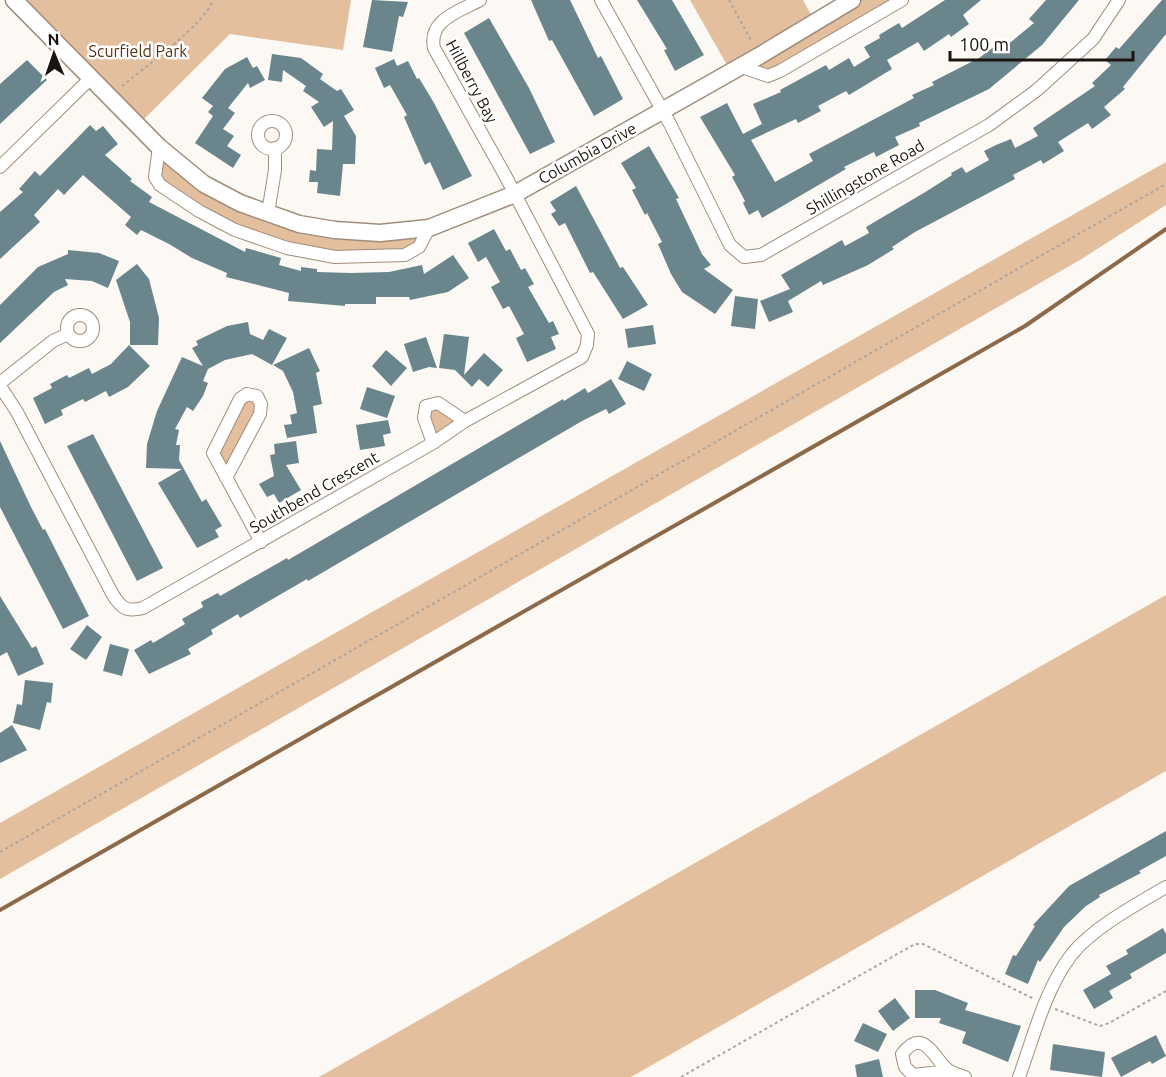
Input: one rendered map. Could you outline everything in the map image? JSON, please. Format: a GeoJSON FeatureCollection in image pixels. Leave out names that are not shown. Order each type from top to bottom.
{"type":"FeatureCollection","features":[{"type":"Feature","properties":{"kind":"street","name":"Columbia Drive"},"geometry":{"type":"LineString","coordinates":[[14,0],[159,147],[204,184],[268,213],[299,224],[335,230],[380,233],[429,228],[515,194],[759,56],[852,0]]}},
{"type":"Feature","properties":{"kind":"street","name":"Hillberry Bay"},"geometry":{"type":"LineString","coordinates":[[480,0],[436,26],[432,36],[441,63],[515,194]]}},
{"type":"Feature","properties":{"kind":"street"},"geometry":{"type":"LineString","coordinates":[[601,0],[663,111]]}},
{"type":"Feature","properties":{"kind":"street"},"geometry":{"type":"LineString","coordinates":[[740,66],[768,76],[902,0]]}},
{"type":"Feature","properties":{"kind":"street","name":"Shillingstone Road"},"geometry":{"type":"LineString","coordinates":[[663,111],[730,245],[744,257],[761,255],[989,125],[1037,90],[1093,39],[1119,0]]}},
{"type":"Feature","properties":{"kind":"street"},"geometry":{"type":"LineString","coordinates":[[0,167],[91,78]]}},
{"type":"Feature","properties":{"kind":"street"},"geometry":{"type":"LineString","coordinates":[[159,147],[155,177],[160,184],[199,211],[235,230],[287,248],[336,257],[405,255],[419,247],[429,228]]}},
{"type":"Feature","properties":{"kind":"street"},"geometry":{"type":"LineString","coordinates":[[268,213],[275,170],[275,148]]}},
{"type":"Feature","properties":{"kind":"street","name":"Southbend Crescent"},"geometry":{"type":"LineString","coordinates":[[0,384],[17,411],[121,607],[131,611],[143,608],[433,443],[465,421],[582,357],[587,345],[588,334],[515,194]]}},
{"type":"Feature","properties":{"kind":"street"},"geometry":{"type":"LineString","coordinates":[[0,384],[52,341],[68,334]]}},
{"type":"Feature","properties":{"kind":"street"},"geometry":{"type":"LineString","coordinates":[[226,478],[260,414],[261,404],[257,396],[248,394],[240,399],[213,453],[226,478],[261,542]]}},
{"type":"Feature","properties":{"kind":"street"},"geometry":{"type":"LineString","coordinates":[[433,443],[424,418],[426,406],[438,403],[465,421]]}},
{"type":"Feature","properties":{"kind":"street"},"geometry":{"type":"LineString","coordinates":[[1019,1077],[1052,986],[1073,953],[1121,913],[1166,887]]}},
{"type":"Feature","properties":{"kind":"street"},"geometry":{"type":"LineString","coordinates":[[949,1071],[965,1077]]}},
{"type":"Feature","properties":{"kind":"path"},"geometry":{"type":"LineString","coordinates":[[122,86],[188,31],[210,9],[213,0]]}},
{"type":"Feature","properties":{"kind":"path"},"geometry":{"type":"LineString","coordinates":[[729,0],[759,56]]}},
{"type":"Feature","properties":{"kind":"path"},"geometry":{"type":"LineString","coordinates":[[0,852],[1166,184]]}},
{"type":"Feature","properties":{"kind":"path"},"geometry":{"type":"LineString","coordinates":[[681,1077],[915,944],[923,944],[1045,1004],[1100,1026],[1166,991]]}},
{"type":"Feature","properties":{"kind":"green space","name":"Scurfield Park"},"geometry":{"type":"Polygon","coordinates":[[[14,0],[351,0],[343,50],[230,34],[138,125],[14,0]]]}},
{"type":"Feature","properties":{"kind":"green space"},"geometry":{"type":"Polygon","coordinates":[[[690,0],[803,0],[816,24],[855,0],[903,0],[774,77],[731,72],[690,0]]]}},
{"type":"Feature","properties":{"kind":"green space"},"geometry":{"type":"Polygon","coordinates":[[[159,147],[180,166],[299,224],[429,228],[419,247],[335,257],[235,230],[160,185],[159,147]]]}},
{"type":"Feature","properties":{"kind":"green space"},"geometry":{"type":"Polygon","coordinates":[[[1166,162],[1166,205],[1080,260],[0,879],[0,823],[1166,162]]]}},
{"type":"Feature","properties":{"kind":"green space"},"geometry":{"type":"Polygon","coordinates":[[[247,394],[261,404],[226,478],[213,454],[247,394]]]}},
{"type":"Feature","properties":{"kind":"green space"},"geometry":{"type":"Polygon","coordinates":[[[432,403],[465,421],[433,443],[426,406],[432,403]]]}},
{"type":"Feature","properties":{"kind":"green space"},"geometry":{"type":"Polygon","coordinates":[[[1166,595],[1166,771],[631,1077],[319,1077],[1166,595]]]}},
{"type":"Feature","properties":{"kind":"building"},"geometry":{"type":"Polygon","coordinates":[[[372,0],[408,2],[403,17],[399,16],[392,52],[363,47],[372,0]]]}},
{"type":"Feature","properties":{"kind":"building"},"geometry":{"type":"Polygon","coordinates":[[[531,0],[570,0],[598,58],[601,56],[623,99],[594,116],[552,40],[549,41],[531,0]]]}},
{"type":"Feature","properties":{"kind":"building"},"geometry":{"type":"Polygon","coordinates":[[[637,0],[672,0],[704,55],[675,71],[664,50],[667,49],[637,0]]]}},
{"type":"Feature","properties":{"kind":"building"},"geometry":{"type":"Polygon","coordinates":[[[945,0],[981,0],[963,15],[969,24],[951,37],[949,34],[924,51],[918,42],[887,60],[892,69],[849,95],[846,91],[818,106],[821,111],[798,123],[796,119],[751,140],[775,182],[813,161],[809,154],[914,98],[912,95],[934,85],[932,82],[979,58],[1002,41],[1006,46],[1034,23],[1029,19],[1046,0],[1079,0],[1042,45],[989,89],[919,123],[920,126],[895,137],[899,145],[876,157],[874,152],[844,167],[846,169],[762,218],[758,210],[749,215],[743,203],[745,201],[732,177],[735,175],[700,117],[727,103],[743,134],[762,124],[753,104],[781,92],[780,90],[826,65],[829,70],[849,58],[854,67],[870,57],[864,47],[880,38],[879,35],[899,23],[902,28],[945,0]]]}},
{"type":"Feature","properties":{"kind":"building"},"geometry":{"type":"Polygon","coordinates":[[[1162,0],[1166,0],[1166,34],[1123,87],[1125,89],[1104,107],[1111,115],[1092,129],[1088,123],[1058,142],[1064,151],[1043,164],[1041,160],[1013,175],[1015,179],[915,232],[892,247],[894,249],[868,265],[823,285],[821,281],[788,301],[793,312],[769,322],[760,301],[790,289],[781,275],[842,240],[845,246],[869,233],[866,227],[927,191],[952,175],[951,173],[962,167],[966,173],[989,160],[984,151],[1011,139],[1015,148],[1038,136],[1033,128],[1095,86],[1092,83],[1111,65],[1105,60],[1116,47],[1119,49],[1162,0]]]}},
{"type":"Feature","properties":{"kind":"building"},"geometry":{"type":"Polygon","coordinates":[[[489,18],[529,88],[555,142],[530,154],[464,33],[489,18]]]}},
{"type":"Feature","properties":{"kind":"building"},"geometry":{"type":"Polygon","coordinates":[[[272,54],[301,58],[323,74],[320,79],[337,91],[341,89],[354,110],[344,116],[356,136],[355,164],[343,164],[340,196],[317,193],[318,182],[309,182],[310,170],[316,171],[317,149],[332,150],[333,121],[324,127],[311,107],[319,102],[303,91],[306,86],[283,70],[282,82],[268,80],[272,54]]]}},
{"type":"Feature","properties":{"kind":"building"},"geometry":{"type":"Polygon","coordinates":[[[247,57],[253,68],[257,66],[265,80],[250,88],[248,83],[228,108],[235,113],[223,129],[234,136],[227,146],[241,155],[233,168],[195,143],[213,116],[208,112],[213,106],[202,98],[225,69],[247,57]]]}},
{"type":"Feature","properties":{"kind":"building"},"geometry":{"type":"Polygon","coordinates":[[[394,59],[397,66],[408,61],[417,79],[419,78],[434,103],[472,176],[443,190],[430,162],[425,165],[404,117],[407,115],[390,85],[384,88],[375,68],[394,59]]]}},
{"type":"Feature","properties":{"kind":"building"},"geometry":{"type":"Polygon","coordinates":[[[27,60],[47,80],[0,124],[0,84],[27,60]]]}},
{"type":"Feature","properties":{"kind":"building"},"geometry":{"type":"Polygon","coordinates":[[[90,125],[96,131],[103,126],[118,144],[105,155],[132,179],[130,181],[152,197],[149,202],[245,252],[246,248],[281,258],[279,265],[301,271],[301,267],[317,269],[317,272],[351,273],[389,272],[422,265],[424,274],[453,255],[469,278],[448,292],[410,300],[409,297],[376,297],[376,304],[345,304],[345,306],[288,301],[289,293],[226,277],[227,273],[192,258],[141,230],[137,235],[125,225],[131,217],[83,175],[64,195],[58,189],[34,215],[40,222],[0,259],[0,212],[23,192],[19,189],[35,171],[40,176],[90,125]]]}},
{"type":"Feature","properties":{"kind":"building"},"geometry":{"type":"Polygon","coordinates":[[[649,146],[679,198],[676,199],[702,254],[711,265],[704,269],[733,290],[715,314],[682,292],[658,244],[662,242],[632,190],[636,188],[621,163],[649,146]]]}},
{"type":"Feature","properties":{"kind":"building"},"geometry":{"type":"Polygon","coordinates":[[[576,186],[620,268],[623,267],[648,305],[623,319],[593,272],[590,273],[565,223],[559,226],[551,214],[556,211],[550,202],[576,186]]]}},
{"type":"Feature","properties":{"kind":"building"},"geometry":{"type":"Polygon","coordinates":[[[494,229],[506,251],[510,249],[521,270],[525,268],[534,284],[528,287],[549,323],[553,321],[559,334],[551,337],[556,349],[527,362],[516,338],[524,334],[509,306],[503,309],[491,287],[500,282],[486,257],[478,262],[468,243],[494,229]]]}},
{"type":"Feature","properties":{"kind":"building"},"geometry":{"type":"Polygon","coordinates":[[[68,250],[99,253],[119,261],[108,288],[92,281],[65,279],[68,285],[54,292],[0,343],[0,305],[38,267],[68,254],[68,250]]]}},
{"type":"Feature","properties":{"kind":"building"},"geometry":{"type":"Polygon","coordinates":[[[137,264],[149,279],[159,318],[158,345],[130,345],[130,322],[116,280],[137,264]]]}},
{"type":"Feature","properties":{"kind":"building"},"geometry":{"type":"Polygon","coordinates":[[[735,296],[758,299],[755,329],[731,326],[735,296]]]}},
{"type":"Feature","properties":{"kind":"building"},"geometry":{"type":"Polygon","coordinates":[[[248,322],[250,334],[263,340],[269,329],[287,338],[272,365],[252,354],[225,360],[208,369],[203,381],[208,383],[203,396],[193,411],[187,407],[175,429],[179,430],[176,445],[180,445],[179,460],[202,502],[206,499],[222,526],[215,530],[219,537],[197,548],[158,483],[182,469],[146,468],[147,444],[157,411],[182,357],[203,366],[192,348],[198,345],[196,341],[227,326],[248,322]]]}},
{"type":"Feature","properties":{"kind":"building"},"geometry":{"type":"Polygon","coordinates":[[[653,325],[656,344],[628,348],[625,329],[653,325]]]}},
{"type":"Feature","properties":{"kind":"building"},"geometry":{"type":"Polygon","coordinates":[[[444,334],[469,337],[464,375],[484,353],[503,370],[488,387],[479,379],[472,387],[455,370],[439,368],[444,334]]]}},
{"type":"Feature","properties":{"kind":"building"},"geometry":{"type":"Polygon","coordinates":[[[426,337],[437,368],[429,367],[413,372],[404,344],[426,337]]]}},
{"type":"Feature","properties":{"kind":"building"},"geometry":{"type":"Polygon","coordinates":[[[129,345],[150,366],[128,387],[109,397],[106,391],[85,402],[83,399],[61,410],[63,415],[45,424],[33,398],[52,388],[50,384],[67,375],[69,378],[89,368],[92,374],[111,364],[129,345]]]}},
{"type":"Feature","properties":{"kind":"building"},"geometry":{"type":"Polygon","coordinates":[[[309,348],[320,371],[316,373],[322,404],[313,406],[317,433],[287,438],[284,425],[292,424],[290,415],[297,413],[293,392],[283,371],[273,365],[309,348]]]}},
{"type":"Feature","properties":{"kind":"building"},"geometry":{"type":"Polygon","coordinates":[[[386,350],[407,368],[391,386],[372,366],[386,350]]]}},
{"type":"Feature","properties":{"kind":"building"},"geometry":{"type":"Polygon","coordinates":[[[627,361],[652,374],[644,391],[618,379],[627,361]]]}},
{"type":"Feature","properties":{"kind":"building"},"geometry":{"type":"Polygon","coordinates":[[[611,379],[626,404],[609,414],[606,409],[582,421],[308,581],[307,579],[240,618],[238,614],[211,630],[213,634],[188,649],[191,654],[149,674],[134,650],[151,640],[153,643],[185,624],[182,619],[203,607],[201,602],[218,593],[220,596],[287,558],[288,560],[563,399],[564,401],[585,388],[588,393],[611,379]]]}},
{"type":"Feature","properties":{"kind":"building"},"geometry":{"type":"Polygon","coordinates":[[[367,387],[395,396],[387,418],[360,409],[367,387]]]}},
{"type":"Feature","properties":{"kind":"building"},"geometry":{"type":"Polygon","coordinates":[[[388,420],[391,433],[383,435],[385,446],[360,450],[356,425],[388,420]]]}},
{"type":"Feature","properties":{"kind":"building"},"geometry":{"type":"Polygon","coordinates":[[[93,434],[163,568],[137,581],[67,446],[93,434]]]}},
{"type":"Feature","properties":{"kind":"building"},"geometry":{"type":"Polygon","coordinates":[[[0,441],[31,507],[43,530],[45,529],[89,616],[63,629],[0,507],[0,441]]]}},
{"type":"Feature","properties":{"kind":"building"},"geometry":{"type":"Polygon","coordinates":[[[296,441],[299,463],[286,465],[301,490],[279,503],[274,494],[267,497],[259,484],[274,476],[270,455],[275,454],[274,444],[296,441]]]}},
{"type":"Feature","properties":{"kind":"building"},"geometry":{"type":"Polygon","coordinates":[[[0,596],[32,648],[36,646],[44,664],[18,676],[7,652],[0,656],[0,596]]]}},
{"type":"Feature","properties":{"kind":"building"},"geometry":{"type":"Polygon","coordinates":[[[87,625],[102,637],[86,660],[70,649],[87,625]]]}},
{"type":"Feature","properties":{"kind":"building"},"geometry":{"type":"Polygon","coordinates":[[[110,644],[129,649],[122,676],[103,671],[110,644]]]}},
{"type":"Feature","properties":{"kind":"building"},"geometry":{"type":"Polygon","coordinates":[[[25,680],[53,683],[51,703],[47,702],[40,730],[13,723],[17,704],[22,705],[25,680]]]}},
{"type":"Feature","properties":{"kind":"building"},"geometry":{"type":"Polygon","coordinates":[[[12,725],[27,750],[0,763],[0,733],[12,725]]]}},
{"type":"Feature","properties":{"kind":"building"},"geometry":{"type":"Polygon","coordinates":[[[1166,831],[1166,856],[1139,871],[1141,873],[1099,895],[1100,897],[1086,906],[1064,927],[1040,962],[1038,960],[1028,984],[1005,974],[1013,955],[1016,956],[1035,926],[1033,925],[1069,886],[1166,831]]]}},
{"type":"Feature","properties":{"kind":"building"},"geometry":{"type":"Polygon","coordinates":[[[1163,928],[1166,934],[1166,953],[1130,974],[1132,978],[1109,991],[1113,998],[1094,1009],[1083,990],[1111,974],[1106,966],[1128,954],[1126,950],[1163,928]]]}},
{"type":"Feature","properties":{"kind":"building"},"geometry":{"type":"Polygon","coordinates":[[[915,990],[935,990],[968,1003],[965,1010],[1021,1026],[1008,1062],[962,1043],[966,1032],[939,1023],[941,1018],[915,1018],[915,990]]]}},
{"type":"Feature","properties":{"kind":"building"},"geometry":{"type":"Polygon","coordinates":[[[895,998],[910,1018],[893,1031],[878,1011],[895,998]]]}},
{"type":"Feature","properties":{"kind":"building"},"geometry":{"type":"Polygon","coordinates":[[[863,1023],[887,1034],[878,1052],[854,1041],[863,1023]]]}},
{"type":"Feature","properties":{"kind":"building"},"geometry":{"type":"Polygon","coordinates":[[[1156,1035],[1166,1056],[1152,1064],[1150,1061],[1121,1077],[1111,1058],[1156,1035]]]}},
{"type":"Feature","properties":{"kind":"building"},"geometry":{"type":"Polygon","coordinates":[[[1053,1044],[1105,1052],[1102,1077],[1050,1070],[1053,1044]]]}},
{"type":"Feature","properties":{"kind":"building"},"geometry":{"type":"Polygon","coordinates":[[[879,1059],[883,1077],[857,1077],[855,1065],[879,1059]]]}},
{"type":"Feature","properties":{"kind":"waterway"},"geometry":{"type":"LineString","coordinates":[[0,910],[1025,326],[1166,229]]}}]}
